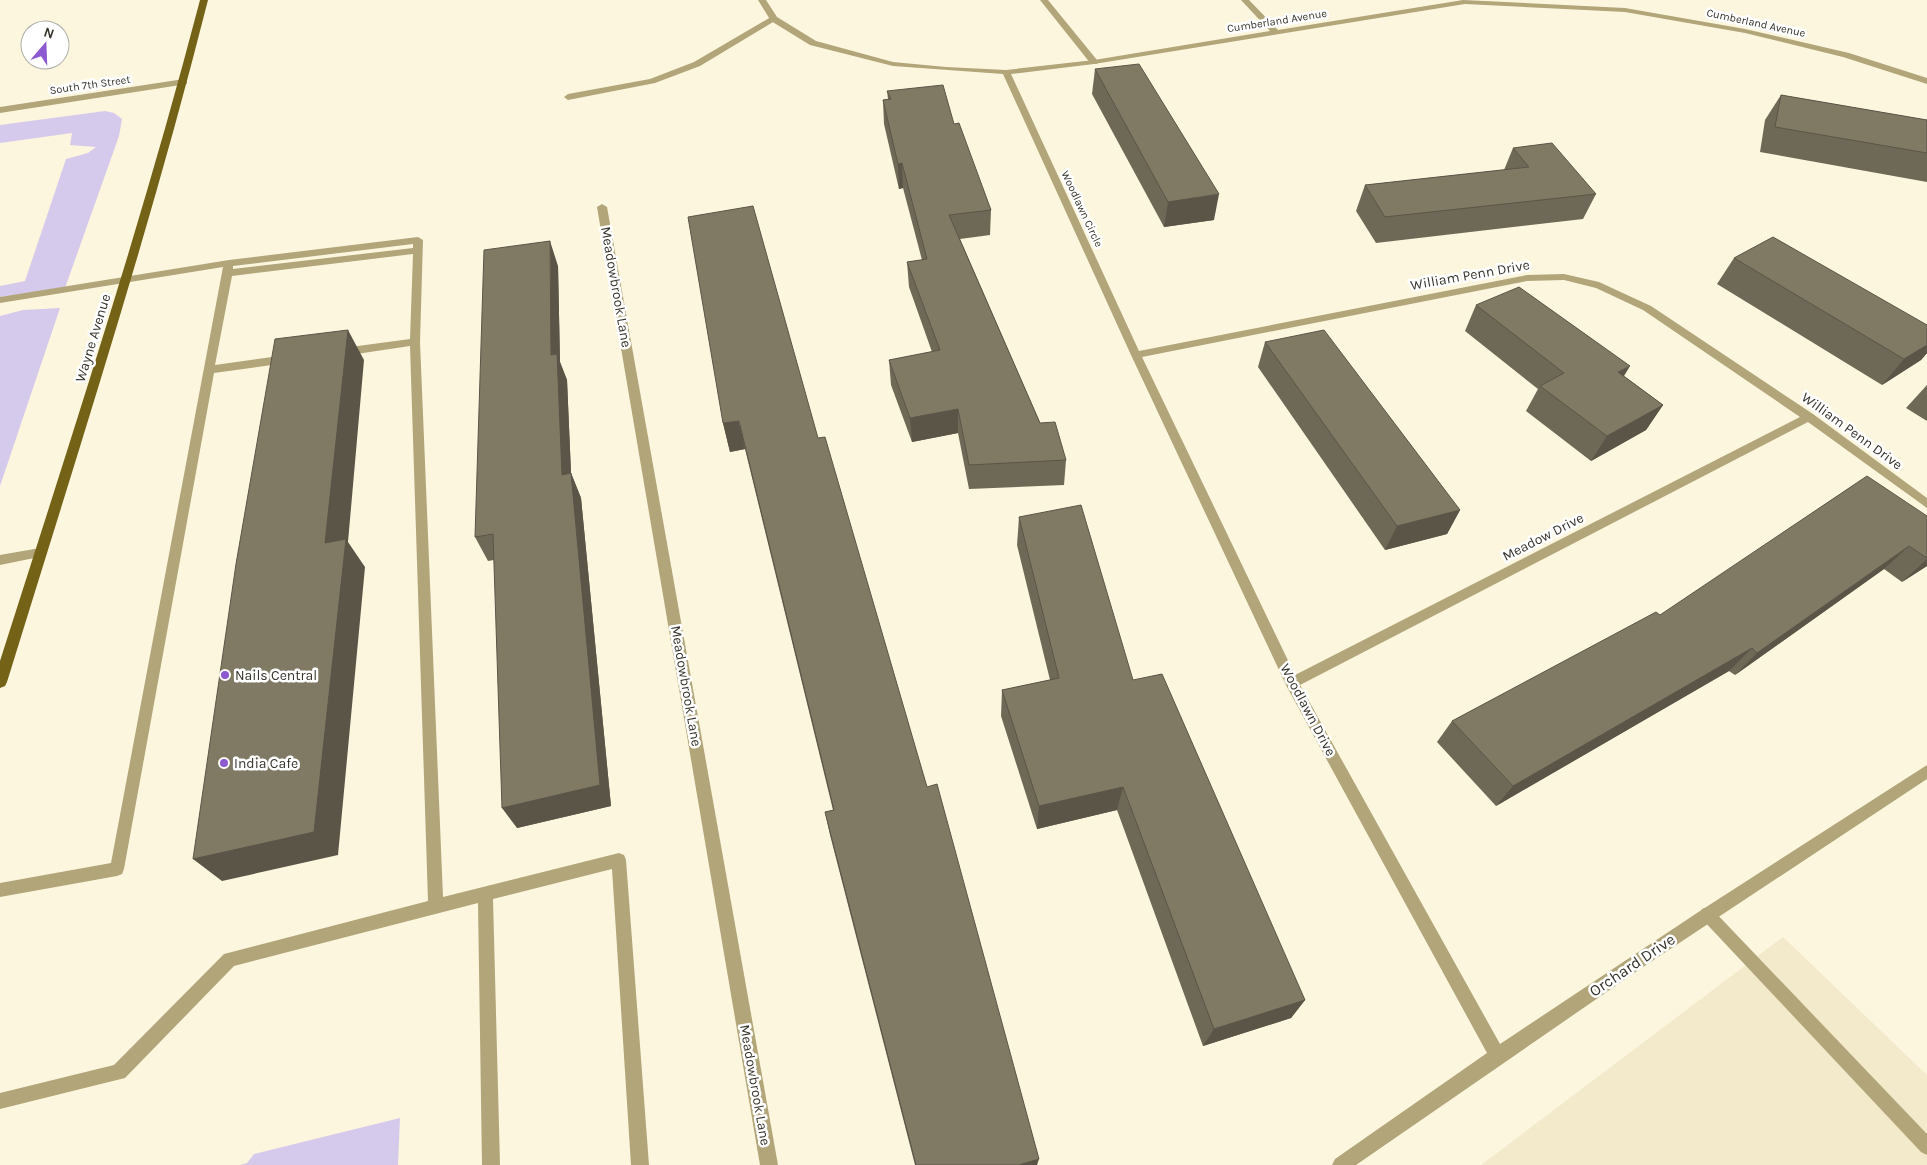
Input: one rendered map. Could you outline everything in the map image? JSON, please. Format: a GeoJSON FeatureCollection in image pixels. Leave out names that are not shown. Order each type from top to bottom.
{"type":"FeatureCollection","features":[{"type":"Feature","properties":{"kind":"main road","name":"Wayne Avenue"},"geometry":{"type":"LineString","coordinates":[[0,682],[2,667],[126,280],[184,82],[204,0]]}},
{"type":"Feature","properties":{"kind":"street","name":"Cumberland Avenue"},"geometry":{"type":"LineString","coordinates":[[762,0],[774,18],[813,43],[893,64],[1006,72],[1094,62],[1466,2],[1626,10],[1754,33],[1846,55],[1927,81]]}},
{"type":"Feature","properties":{"kind":"street"},"geometry":{"type":"LineString","coordinates":[[1044,0],[1094,62]]}},
{"type":"Feature","properties":{"kind":"street"},"geometry":{"type":"LineString","coordinates":[[1245,0],[1276,33]]}},
{"type":"Feature","properties":{"kind":"street"},"geometry":{"type":"LineString","coordinates":[[568,97],[652,81],[697,64],[774,18]]}},
{"type":"Feature","properties":{"kind":"street","name":"Woodlawn Circle"},"geometry":{"type":"LineString","coordinates":[[1006,72],[1136,355]]}},
{"type":"Feature","properties":{"kind":"street","name":"South 7th Street"},"geometry":{"type":"LineString","coordinates":[[0,110],[184,82]]}},
{"type":"Feature","properties":{"kind":"street","name":"Meadowbrook Lane"},"geometry":{"type":"LineString","coordinates":[[602,207],[769,1165]]}},
{"type":"Feature","properties":{"kind":"street"},"geometry":{"type":"LineString","coordinates":[[0,300],[126,280],[228,268],[418,240],[415,342],[436,907]]}},
{"type":"Feature","properties":{"kind":"street"},"geometry":{"type":"LineString","coordinates":[[0,890],[118,869],[228,268]]}},
{"type":"Feature","properties":{"kind":"street","name":"William Penn Drive"},"geometry":{"type":"LineString","coordinates":[[1136,355],[1527,278],[1564,278],[1600,285],[1648,308],[1809,417],[1927,504]]}},
{"type":"Feature","properties":{"kind":"street"},"geometry":{"type":"LineString","coordinates":[[336,352],[415,342]]}},
{"type":"Feature","properties":{"kind":"street","name":"Woodlawn Drive"},"geometry":{"type":"LineString","coordinates":[[1136,355],[1292,683],[1497,1055]]}},
{"type":"Feature","properties":{"kind":"street"},"geometry":{"type":"LineString","coordinates":[[209,370],[297,358]]}},
{"type":"Feature","properties":{"kind":"street","name":"Meadow Drive"},"geometry":{"type":"LineString","coordinates":[[1292,683],[1809,417]]}},
{"type":"Feature","properties":{"kind":"street"},"geometry":{"type":"LineString","coordinates":[[0,560],[40,553]]}},
{"type":"Feature","properties":{"kind":"street","name":"Orchard Drive"},"geometry":{"type":"LineString","coordinates":[[1341,1165],[1497,1055],[1706,914],[1927,771]]}},
{"type":"Feature","properties":{"kind":"street"},"geometry":{"type":"LineString","coordinates":[[0,1100],[119,1072],[230,960],[619,860],[640,1165]]}},
{"type":"Feature","properties":{"kind":"street"},"geometry":{"type":"LineString","coordinates":[[485,893],[490,1165]]}},
{"type":"Feature","properties":{"kind":"street"},"geometry":{"type":"LineString","coordinates":[[1706,914],[1927,1146]]}},
{"type":"Feature","properties":{"kind":"shaded area"},"geometry":{"type":"Polygon","coordinates":[[[105,111],[114,113],[122,119],[119,136],[65,288],[0,297],[0,286],[25,281],[66,159],[88,153],[96,147],[70,145],[72,133],[0,143],[0,125],[105,111]]]}},
{"type":"Feature","properties":{"kind":"shaded area"},"geometry":{"type":"Polygon","coordinates":[[[60,308],[0,486],[0,316],[23,310],[60,308]]]}},
{"type":"Feature","properties":{"kind":"shaded area"},"geometry":{"type":"Polygon","coordinates":[[[1783,937],[1927,1075],[1927,1165],[1481,1165],[1783,937]]]}},
{"type":"Feature","properties":{"kind":"shaded area"},"geometry":{"type":"Polygon","coordinates":[[[400,1118],[398,1165],[240,1165],[247,1163],[254,1154],[400,1118]]]}},
{"type":"Feature","properties":{"kind":"building"},"geometry":{"type":"Polygon","coordinates":[[[1139,64],[1219,194],[1168,202],[1095,69],[1139,64]]]}},
{"type":"Feature","properties":{"kind":"building"},"geometry":{"type":"Polygon","coordinates":[[[943,85],[954,124],[959,123],[991,210],[949,215],[1040,423],[1055,422],[1066,460],[969,465],[958,409],[910,418],[889,360],[940,350],[907,262],[927,259],[902,163],[898,164],[883,100],[891,99],[887,91],[943,85]]]}},
{"type":"Feature","properties":{"kind":"building"},"geometry":{"type":"Polygon","coordinates":[[[1781,95],[1927,120],[1927,153],[1775,127],[1781,95]]]}},
{"type":"Feature","properties":{"kind":"building"},"geometry":{"type":"Polygon","coordinates":[[[1552,143],[1596,194],[1385,217],[1365,185],[1529,167],[1513,148],[1552,143]]]}},
{"type":"Feature","properties":{"kind":"building"},"geometry":{"type":"Polygon","coordinates":[[[753,206],[818,438],[825,437],[927,787],[937,784],[1039,1159],[1019,1165],[916,1165],[825,812],[834,810],[739,421],[723,423],[688,217],[753,206]]]}},
{"type":"Feature","properties":{"kind":"building"},"geometry":{"type":"Polygon","coordinates":[[[1773,237],[1927,325],[1927,345],[1904,359],[1734,258],[1773,237]]]}},
{"type":"Feature","properties":{"kind":"building"},"geometry":{"type":"Polygon","coordinates":[[[550,241],[551,355],[557,354],[562,475],[571,473],[600,785],[502,808],[493,534],[475,537],[484,250],[550,241]]]}},
{"type":"Feature","properties":{"kind":"building"},"geometry":{"type":"Polygon","coordinates":[[[1519,287],[1630,366],[1618,372],[1663,405],[1607,436],[1540,386],[1564,373],[1476,305],[1519,287]]]}},
{"type":"Feature","properties":{"kind":"building"},"geometry":{"type":"Polygon","coordinates":[[[348,330],[325,543],[346,539],[314,832],[193,859],[236,564],[275,339],[348,330]]]}},
{"type":"Feature","properties":{"kind":"building"},"geometry":{"type":"Polygon","coordinates":[[[1324,330],[1460,510],[1397,526],[1265,342],[1324,330]]]}},
{"type":"Feature","properties":{"kind":"building"},"geometry":{"type":"Polygon","coordinates":[[[1867,476],[1927,516],[1927,558],[1909,546],[1757,653],[1752,648],[1513,786],[1452,721],[1656,612],[1660,615],[1867,476]]]}},
{"type":"Feature","properties":{"kind":"building"},"geometry":{"type":"Polygon","coordinates":[[[1081,505],[1133,680],[1162,674],[1305,1000],[1214,1029],[1123,787],[1039,806],[1002,690],[1059,678],[1019,517],[1081,505]]]}},
{"type":"Feature","properties":{"kind":"place","name":"Nails Central"},"geometry":{"type":"Point","coordinates":[225,675]}},
{"type":"Feature","properties":{"kind":"place","name":"India Cafe"},"geometry":{"type":"Point","coordinates":[224,763]}}]}
